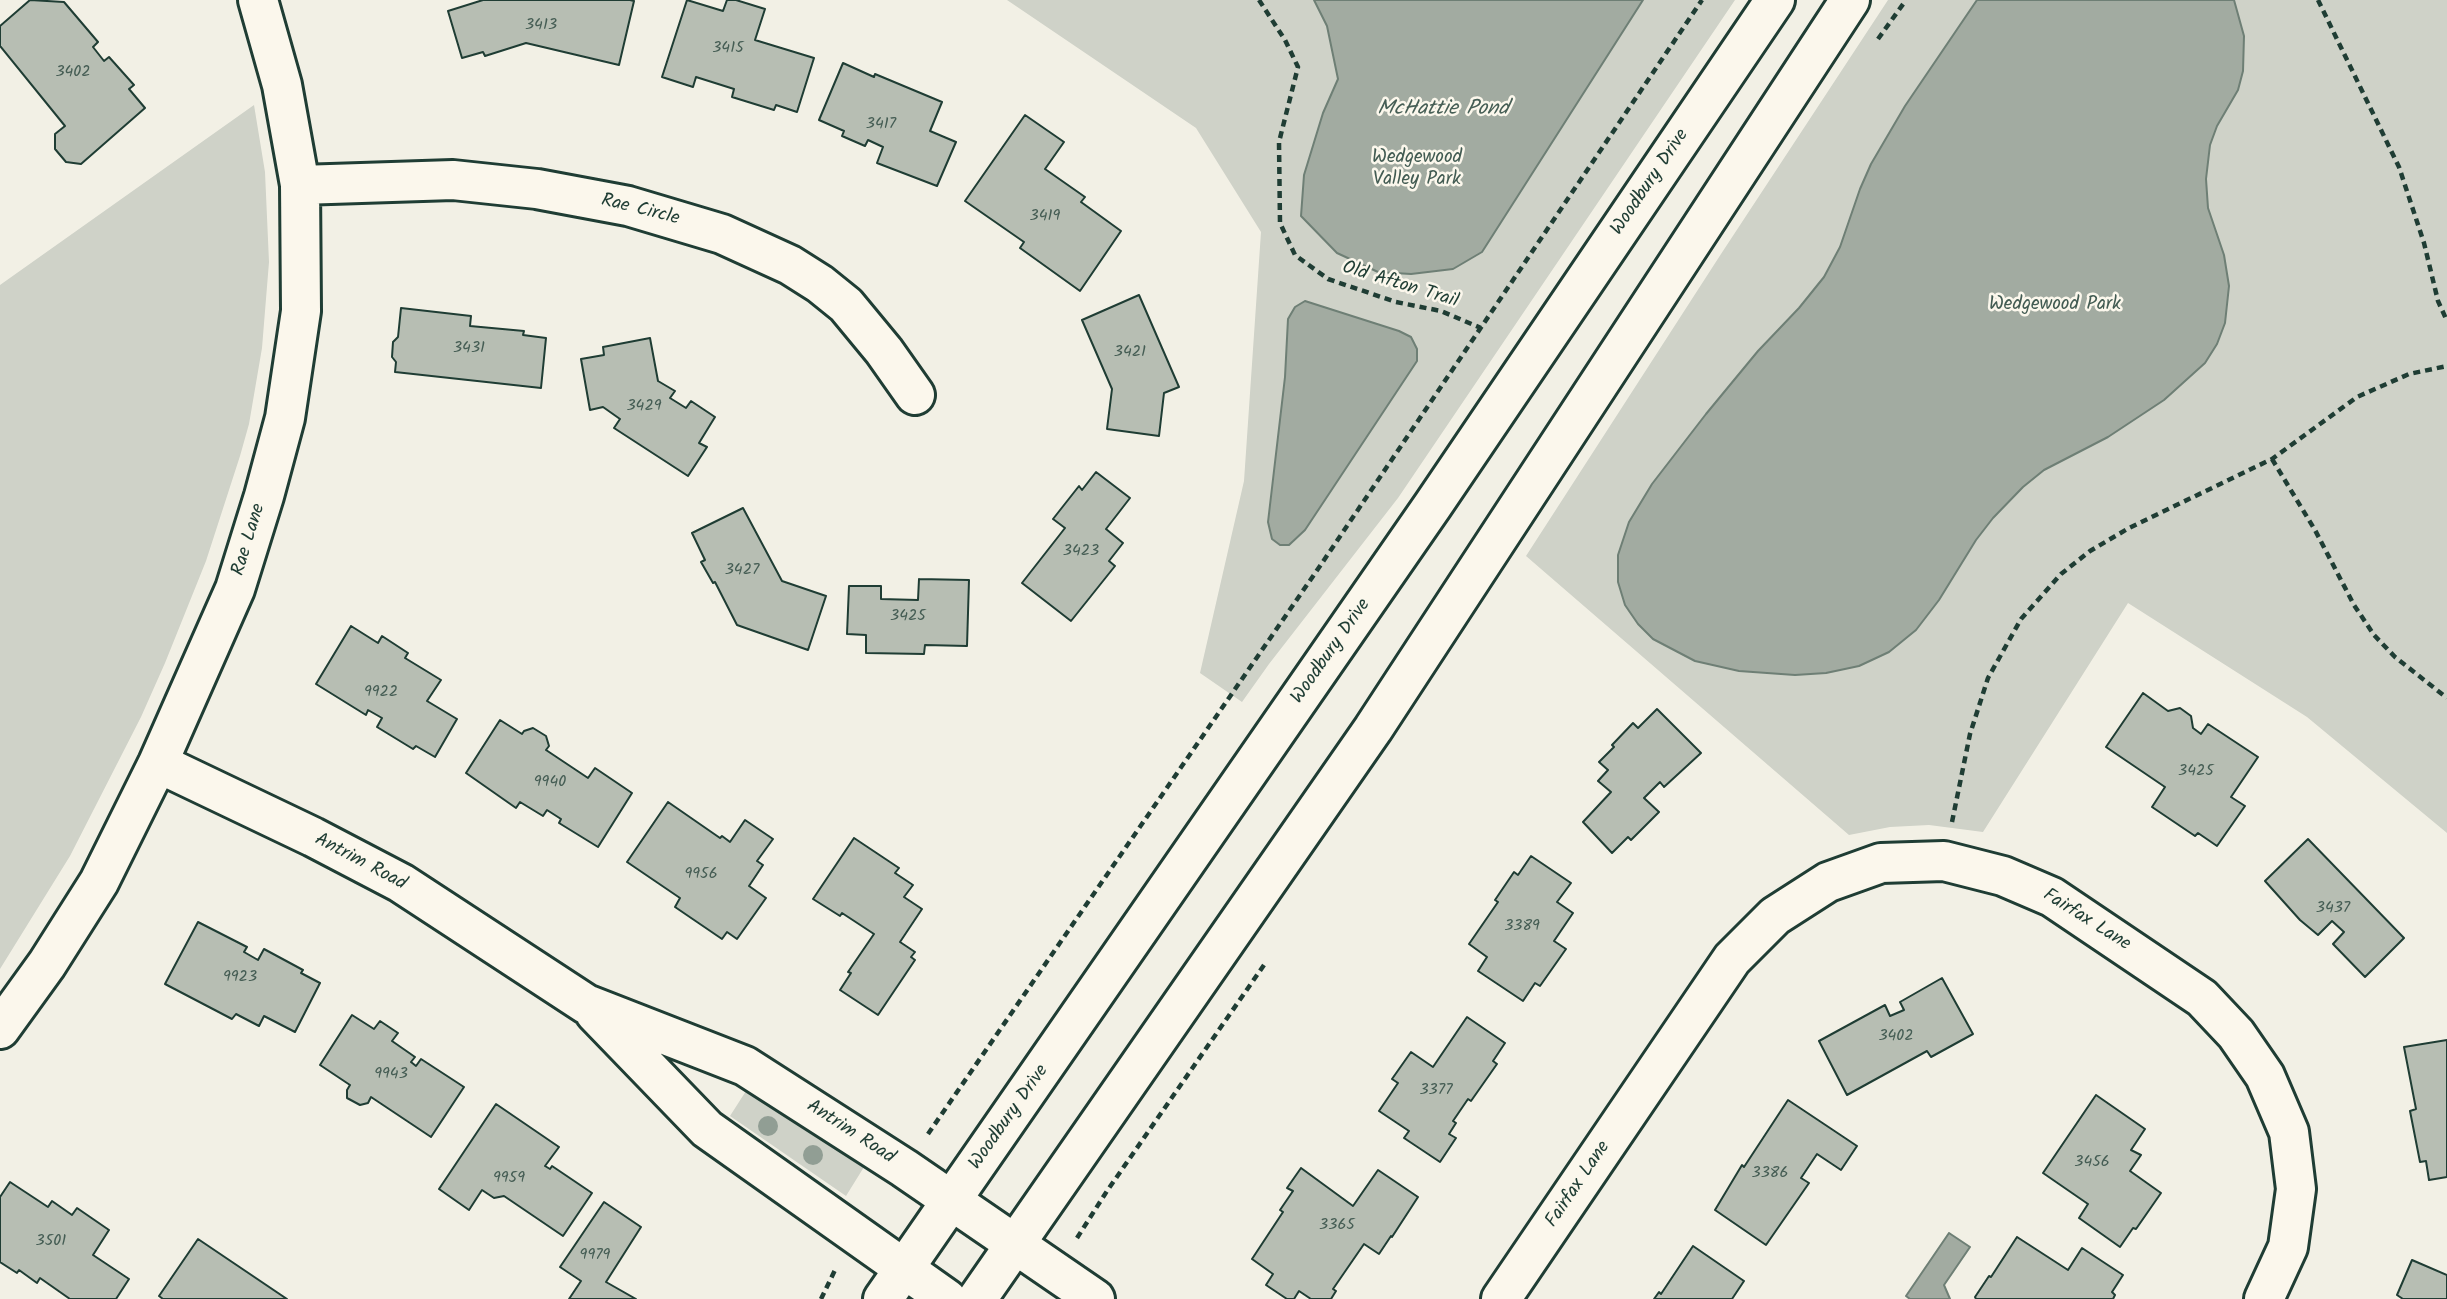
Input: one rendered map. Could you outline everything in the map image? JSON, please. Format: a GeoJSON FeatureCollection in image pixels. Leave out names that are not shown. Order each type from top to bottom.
{"type":"FeatureCollection","features":[{"type":"Feature","properties":{"kind":"street","name":"Rae Lane"},"geometry":{"type":"LineString","coordinates":[[0,1029],[47,964],[99,882],[158,762],[235,589],[285,418],[301,311],[300,185],[282,85],[258,0]]}},
{"type":"Feature","properties":{"kind":"street","name":"Woodbury Drive"},"geometry":{"type":"LineString","coordinates":[[893,1284],[1433,505],[1775,0]]}},
{"type":"Feature","properties":{"kind":"street"},"geometry":{"type":"LineString","coordinates":[[977,1299],[1373,729],[1850,0]]}},
{"type":"Feature","properties":{"kind":"street","name":"Rae Circle"},"geometry":{"type":"LineString","coordinates":[[300,185],[453,180],[537,189],[628,206],[722,233],[790,265],[846,305],[884,351],[915,395]]}},
{"type":"Feature","properties":{"kind":"street","name":"Antrim Road"},"geometry":{"type":"LineString","coordinates":[[158,762],[401,883],[586,1004],[745,1066],[952,1201],[1095,1299]]}},
{"type":"Feature","properties":{"kind":"street","name":"Fairfax Lane"},"geometry":{"type":"LineString","coordinates":[[1501,1299],[1732,959],[1775,916],[1828,882],[1881,863],[1944,861],[2003,876],[2052,897],[2202,998],[2236,1034],[2265,1076],[2289,1132],[2296,1189],[2288,1247],[2263,1299]]}},
{"type":"Feature","properties":{"kind":"street","name":"Antrim Road"},"geometry":{"type":"LineString","coordinates":[[586,1004],[707,1129],[893,1284],[947,1299]]}},
{"type":"Feature","properties":{"kind":"path","name":"Old Afton Trail"},"geometry":{"type":"LineString","coordinates":[[1259,0],[1285,40],[1298,67],[1279,142],[1280,223],[1295,255],[1328,279],[1396,302],[1431,308],[1481,328]]}},
{"type":"Feature","properties":{"kind":"path"},"geometry":{"type":"LineString","coordinates":[[948,1107],[1702,0]]}},
{"type":"Feature","properties":{"kind":"path"},"geometry":{"type":"LineString","coordinates":[[2318,0],[2399,167],[2424,243],[2438,301],[2447,321]]}},
{"type":"Feature","properties":{"kind":"path"},"geometry":{"type":"LineString","coordinates":[[1944,861],[1970,734],[1983,693],[2010,637],[2032,606],[2074,563],[2108,540],[2272,459],[2357,397],[2409,374],[2447,366]]}},
{"type":"Feature","properties":{"kind":"path"},"geometry":{"type":"LineString","coordinates":[[2272,459],[2315,530],[2354,605],[2375,635],[2395,657],[2447,698]]}},
{"type":"Feature","properties":{"kind":"path"},"geometry":{"type":"LineString","coordinates":[[821,1299],[832,1275]]}},
{"type":"Feature","properties":{"kind":"green space","name":"Wedgewood Valley Park"},"geometry":{"type":"Polygon","coordinates":[[[1007,0],[1735,0],[1398,498],[1242,702],[1200,673],[1244,481],[1261,232],[1196,128],[1007,0]]]}},
{"type":"Feature","properties":{"kind":"green space","name":"Wedgewood Park"},"geometry":{"type":"Polygon","coordinates":[[[1888,0],[2447,0],[2447,833],[2307,717],[2128,603],[1983,832],[1929,825],[1890,827],[1849,835],[1526,556],[1888,0]]]}},
{"type":"Feature","properties":{"kind":"green space"},"geometry":{"type":"Polygon","coordinates":[[[254,105],[265,172],[269,262],[262,348],[249,424],[240,456],[206,561],[141,717],[70,856],[0,969],[0,285],[254,105]]]}},
{"type":"Feature","properties":{"kind":"green space"},"geometry":{"type":"Polygon","coordinates":[[[746,1091],[864,1167],[846,1196],[730,1116],[746,1091]]]}},
{"type":"Feature","properties":{"kind":"water","name":"McHattie Pond"},"geometry":{"type":"Polygon","coordinates":[[[1314,0],[1643,0],[1482,252],[1453,269],[1411,274],[1378,272],[1337,253],[1301,216],[1304,175],[1323,113],[1338,79],[1327,26],[1314,0]]]}},
{"type":"Feature","properties":{"kind":"water"},"geometry":{"type":"Polygon","coordinates":[[[1977,0],[2234,0],[2244,36],[2243,71],[2238,90],[2217,126],[2210,145],[2206,179],[2208,208],[2224,255],[2229,286],[2225,323],[2217,344],[2205,363],[2164,400],[2108,437],[2044,470],[2023,487],[1976,540],[1939,600],[1916,630],[1889,652],[1859,666],[1826,673],[1795,675],[1739,671],[1695,661],[1653,639],[1625,605],[1618,582],[1618,555],[1629,522],[1652,484],[1706,414],[1824,277],[1840,247],[1871,164],[1905,106],[1977,0]]]}},
{"type":"Feature","properties":{"kind":"water"},"geometry":{"type":"Polygon","coordinates":[[[1305,301],[1411,337],[1417,349],[1417,361],[1305,530],[1289,545],[1280,545],[1272,539],[1268,522],[1285,377],[1288,319],[1295,307],[1305,301]]]}},
{"type":"Feature","properties":{"kind":"water"},"geometry":{"type":"Polygon","coordinates":[[[1949,1233],[1970,1247],[1944,1285],[1950,1299],[1910,1299],[1906,1296],[1949,1233]]]}},
{"type":"Feature","properties":{"kind":"building"},"geometry":{"type":"Polygon","coordinates":[[[30,0],[64,2],[98,42],[93,47],[104,61],[109,57],[134,85],[129,89],[145,108],[81,164],[66,162],[55,149],[55,134],[65,126],[0,46],[0,26],[30,0]]]}},
{"type":"Feature","properties":{"kind":"building"},"geometry":{"type":"Polygon","coordinates":[[[483,0],[634,1],[619,65],[526,43],[485,56],[483,52],[462,58],[448,11],[483,0]]]}},
{"type":"Feature","properties":{"kind":"building"},"geometry":{"type":"Polygon","coordinates":[[[687,0],[723,11],[727,0],[765,9],[755,40],[814,58],[797,112],[776,105],[774,110],[732,97],[734,89],[696,77],[693,87],[662,77],[687,0]]]}},
{"type":"Feature","properties":{"kind":"building"},"geometry":{"type":"Polygon","coordinates":[[[843,63],[942,102],[930,131],[956,142],[937,186],[877,163],[883,147],[868,140],[865,146],[842,136],[844,131],[819,120],[843,63]]]}},
{"type":"Feature","properties":{"kind":"building"},"geometry":{"type":"Polygon","coordinates":[[[1025,115],[1064,142],[1045,169],[1085,197],[1081,202],[1121,231],[1080,291],[1020,248],[1024,242],[965,201],[1025,115]]]}},
{"type":"Feature","properties":{"kind":"building"},"geometry":{"type":"Polygon","coordinates":[[[1139,295],[1179,387],[1164,393],[1159,436],[1107,429],[1112,389],[1082,320],[1139,295]]]}},
{"type":"Feature","properties":{"kind":"building"},"geometry":{"type":"Polygon","coordinates":[[[401,308],[471,316],[470,326],[524,331],[523,335],[546,338],[541,388],[395,372],[393,342],[398,337],[401,308]]]}},
{"type":"Feature","properties":{"kind":"building"},"geometry":{"type":"Polygon","coordinates":[[[650,338],[658,381],[675,391],[670,398],[686,408],[691,401],[715,417],[699,443],[707,447],[688,476],[614,428],[620,419],[603,407],[590,410],[581,359],[604,355],[603,347],[650,338]]]}},
{"type":"Feature","properties":{"kind":"building"},"geometry":{"type":"Polygon","coordinates":[[[1096,472],[1130,498],[1106,529],[1123,543],[1109,561],[1115,566],[1071,621],[1022,583],[1065,528],[1053,519],[1079,486],[1082,490],[1096,472]]]}},
{"type":"Feature","properties":{"kind":"building"},"geometry":{"type":"Polygon","coordinates":[[[743,508],[782,581],[826,596],[808,650],[737,625],[715,582],[713,583],[701,562],[705,560],[692,533],[743,508]]]}},
{"type":"Feature","properties":{"kind":"building"},"geometry":{"type":"Polygon","coordinates":[[[919,579],[969,580],[967,646],[925,645],[924,654],[866,653],[866,635],[847,634],[849,586],[881,586],[881,599],[918,600],[919,579]]]}},
{"type":"Feature","properties":{"kind":"building"},"geometry":{"type":"Polygon","coordinates":[[[351,626],[378,643],[382,636],[408,653],[405,658],[441,680],[427,701],[457,719],[435,757],[416,746],[413,749],[377,727],[382,718],[368,710],[366,715],[316,684],[351,626]]]}},
{"type":"Feature","properties":{"kind":"building"},"geometry":{"type":"Polygon","coordinates":[[[2143,693],[2168,711],[2180,708],[2191,716],[2193,728],[2201,734],[2208,724],[2258,757],[2231,797],[2245,806],[2217,846],[2198,833],[2195,836],[2152,807],[2165,787],[2106,747],[2143,693]]]}},
{"type":"Feature","properties":{"kind":"building"},"geometry":{"type":"Polygon","coordinates":[[[1657,709],[1701,753],[1664,787],[1660,782],[1644,798],[1659,812],[1631,840],[1628,837],[1612,853],[1583,822],[1611,792],[1598,781],[1608,770],[1599,762],[1633,723],[1638,728],[1657,709]]]}},
{"type":"Feature","properties":{"kind":"building"},"geometry":{"type":"Polygon","coordinates":[[[500,720],[522,734],[533,728],[546,736],[549,746],[546,750],[588,778],[595,768],[632,793],[598,847],[559,823],[561,819],[547,810],[543,816],[520,802],[516,808],[466,773],[500,720]]]}},
{"type":"Feature","properties":{"kind":"building"},"geometry":{"type":"Polygon","coordinates":[[[668,802],[730,842],[745,820],[773,839],[757,861],[763,865],[749,886],[766,898],[737,939],[727,932],[722,939],[675,907],[680,898],[627,862],[668,802]]]}},
{"type":"Feature","properties":{"kind":"building"},"geometry":{"type":"Polygon","coordinates":[[[854,838],[899,868],[895,873],[913,885],[904,897],[922,909],[900,942],[915,952],[911,957],[915,960],[878,1015],[840,990],[851,973],[848,972],[874,934],[842,913],[840,916],[813,899],[854,838]]]}},
{"type":"Feature","properties":{"kind":"building"},"geometry":{"type":"Polygon","coordinates":[[[2308,839],[2404,938],[2365,977],[2333,944],[2344,932],[2332,921],[2318,935],[2300,920],[2265,881],[2308,839]]]}},
{"type":"Feature","properties":{"kind":"building"},"geometry":{"type":"Polygon","coordinates":[[[1531,856],[1571,883],[1557,902],[1573,913],[1554,941],[1566,949],[1540,986],[1535,983],[1523,1001],[1478,971],[1487,957],[1469,944],[1498,902],[1495,900],[1514,872],[1518,875],[1531,856]]]}},
{"type":"Feature","properties":{"kind":"building"},"geometry":{"type":"Polygon","coordinates":[[[198,922],[247,947],[244,952],[258,960],[264,949],[303,970],[301,973],[320,983],[295,1032],[264,1016],[259,1026],[236,1014],[232,1019],[165,984],[198,922]]]}},
{"type":"Feature","properties":{"kind":"building"},"geometry":{"type":"Polygon","coordinates":[[[1942,978],[1973,1034],[1931,1057],[1927,1051],[1847,1095],[1819,1041],[1885,1005],[1890,1016],[1904,1010],[1900,1002],[1942,978]]]}},
{"type":"Feature","properties":{"kind":"building"},"geometry":{"type":"Polygon","coordinates":[[[352,1015],[374,1029],[380,1021],[398,1033],[392,1041],[415,1057],[411,1062],[416,1066],[421,1059],[464,1087],[431,1137],[371,1097],[368,1103],[360,1105],[347,1098],[350,1085],[320,1065],[352,1015]]]}},
{"type":"Feature","properties":{"kind":"building"},"geometry":{"type":"Polygon","coordinates":[[[1467,1017],[1505,1043],[1493,1061],[1497,1064],[1453,1121],[1456,1123],[1449,1134],[1456,1138],[1440,1162],[1404,1138],[1409,1131],[1379,1111],[1398,1083],[1392,1079],[1411,1052],[1433,1067],[1467,1017]]]}},
{"type":"Feature","properties":{"kind":"building"},"geometry":{"type":"Polygon","coordinates":[[[2447,1040],[2447,1177],[2429,1180],[2426,1161],[2420,1162],[2410,1111],[2416,1109],[2404,1047],[2447,1040]]]}},
{"type":"Feature","properties":{"kind":"building"},"geometry":{"type":"Polygon","coordinates":[[[2096,1095],[2145,1129],[2131,1150],[2141,1155],[2130,1171],[2161,1193],[2120,1247],[2079,1218],[2088,1204],[2043,1173],[2096,1095]]]}},
{"type":"Feature","properties":{"kind":"building"},"geometry":{"type":"Polygon","coordinates":[[[1788,1100],[1857,1146],[1841,1170],[1817,1154],[1801,1178],[1809,1183],[1766,1245],[1715,1210],[1742,1165],[1744,1167],[1788,1100]]]}},
{"type":"Feature","properties":{"kind":"building"},"geometry":{"type":"Polygon","coordinates":[[[496,1104],[559,1147],[545,1166],[550,1169],[552,1166],[592,1193],[563,1236],[504,1196],[494,1198],[482,1190],[469,1210],[439,1189],[496,1104]]]}},
{"type":"Feature","properties":{"kind":"building"},"geometry":{"type":"Polygon","coordinates":[[[1301,1168],[1353,1206],[1378,1170],[1418,1197],[1379,1254],[1364,1244],[1333,1289],[1336,1291],[1331,1299],[1311,1299],[1299,1291],[1294,1299],[1287,1299],[1266,1285],[1273,1274],[1252,1259],[1283,1212],[1280,1210],[1293,1191],[1287,1188],[1301,1168]]]}},
{"type":"Feature","properties":{"kind":"building"},"geometry":{"type":"Polygon","coordinates":[[[10,1182],[48,1207],[52,1201],[72,1215],[77,1208],[109,1230],[93,1255],[129,1279],[116,1299],[70,1299],[40,1278],[37,1283],[19,1270],[17,1273],[0,1262],[0,1197],[10,1182]]]}},
{"type":"Feature","properties":{"kind":"building"},"geometry":{"type":"Polygon","coordinates":[[[604,1202],[641,1227],[606,1282],[636,1299],[569,1299],[581,1281],[560,1267],[604,1202]]]}},
{"type":"Feature","properties":{"kind":"building"},"geometry":{"type":"Polygon","coordinates":[[[2017,1237],[2068,1270],[2082,1248],[2123,1275],[2112,1292],[2115,1295],[2113,1299],[1976,1299],[2017,1237]]]}},
{"type":"Feature","properties":{"kind":"building"},"geometry":{"type":"Polygon","coordinates":[[[198,1239],[287,1299],[163,1299],[159,1296],[198,1239]]]}},
{"type":"Feature","properties":{"kind":"building"},"geometry":{"type":"Polygon","coordinates":[[[1693,1246],[1744,1281],[1732,1299],[1654,1299],[1659,1292],[1661,1294],[1693,1246]]]}},
{"type":"Feature","properties":{"kind":"building"},"geometry":{"type":"Polygon","coordinates":[[[2412,1260],[2447,1275],[2447,1299],[2403,1299],[2397,1295],[2412,1260]]]}}]}
